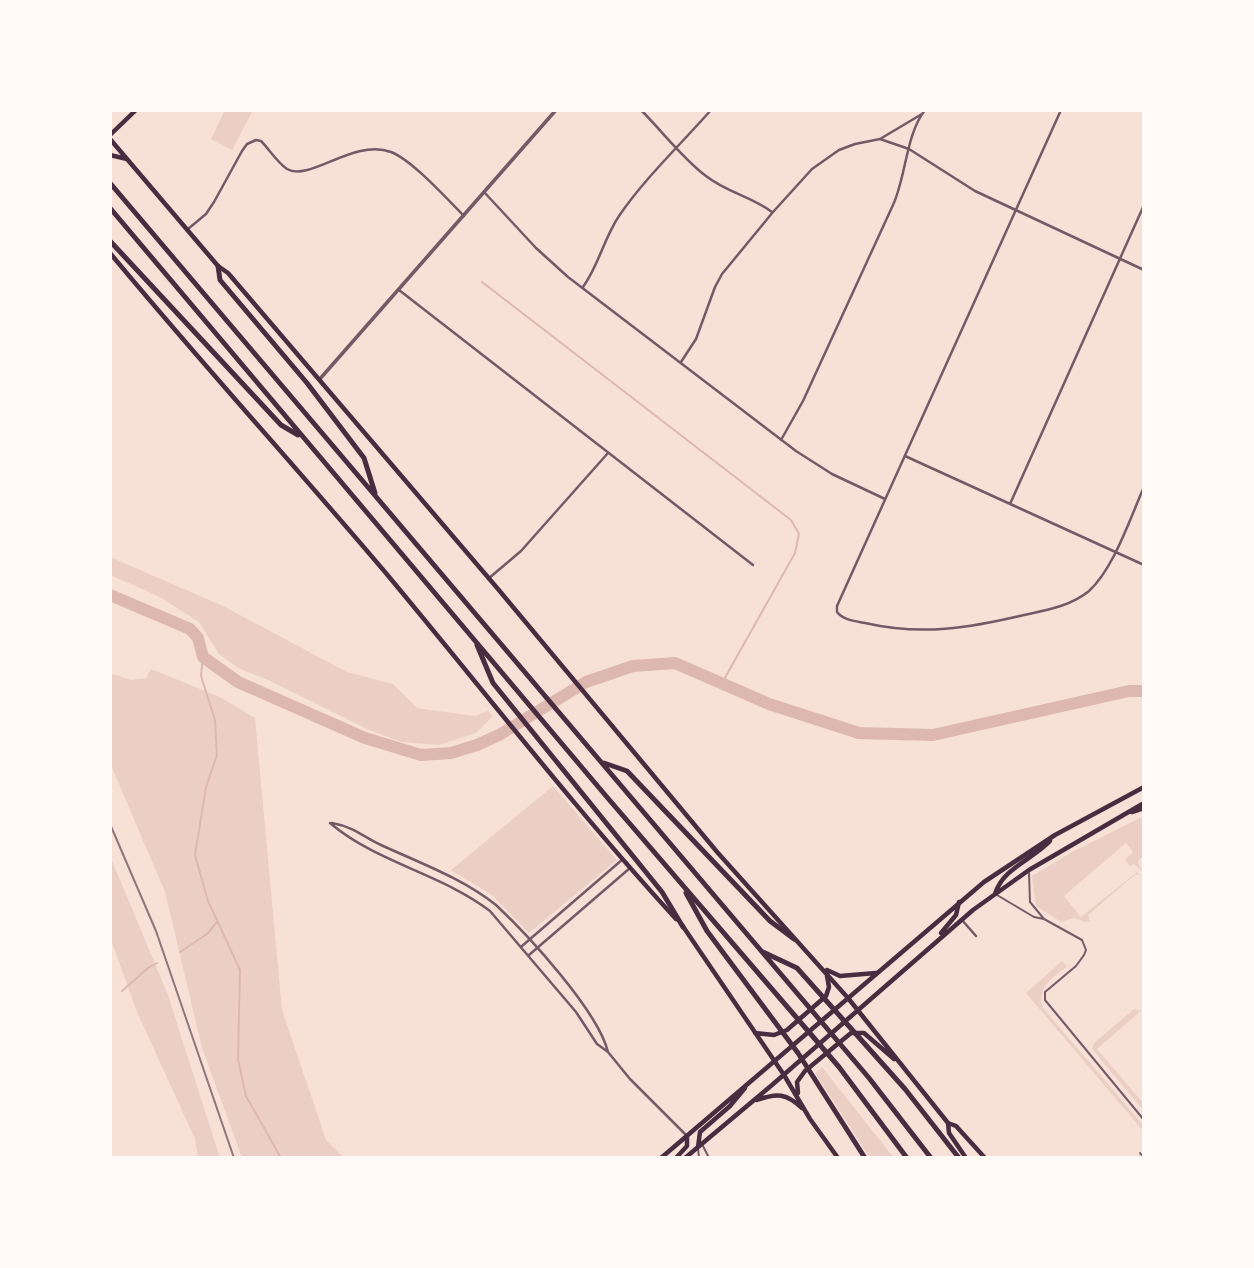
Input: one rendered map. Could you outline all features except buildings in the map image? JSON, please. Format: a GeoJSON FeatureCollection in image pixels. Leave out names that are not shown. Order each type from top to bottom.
{"type":"FeatureCollection","features":[{"type":"Feature","properties":{"kind":"highway"},"geometry":{"type":"LineString","coordinates":[[110,183],[855,1061],[931,1158]]}},
{"type":"Feature","properties":{"kind":"highway"},"geometry":{"type":"LineString","coordinates":[[110,208],[839,1067],[907,1158]]}},
{"type":"Feature","properties":{"kind":"highway"},"geometry":{"type":"LineString","coordinates":[[110,241],[281,425],[303,438]]}},
{"type":"Feature","properties":{"kind":"highway"},"geometry":{"type":"LineString","coordinates":[[218,266],[220,280],[307,383],[364,458],[376,496]]}},
{"type":"Feature","properties":{"kind":"highway"},"geometry":{"type":"LineString","coordinates":[[474,639],[493,683],[554,762],[662,892],[683,927]]}},
{"type":"Feature","properties":{"kind":"highway"},"geometry":{"type":"LineString","coordinates":[[601,762],[626,771],[770,921],[794,939]]}},
{"type":"Feature","properties":{"kind":"highway"},"geometry":{"type":"LineString","coordinates":[[679,881],[708,931],[774,1021],[865,1158]]}},
{"type":"Feature","properties":{"kind":"highway"},"geometry":{"type":"LineString","coordinates":[[761,951],[797,968],[905,1089],[959,1158]]}},
{"type":"Feature","properties":{"kind":"main road"},"geometry":{"type":"LineString","coordinates":[[136,110],[110,137],[128,160],[218,266],[228,273],[718,853],[824,969],[948,1123],[956,1126],[985,1158]]}},
{"type":"Feature","properties":{"kind":"main road"},"geometry":{"type":"LineString","coordinates":[[110,155],[128,160]]}},
{"type":"Feature","properties":{"kind":"main road"},"geometry":{"type":"LineString","coordinates":[[110,253],[375,561],[630,868],[683,927],[838,1158]]}},
{"type":"Feature","properties":{"kind":"main road"},"geometry":{"type":"LineString","coordinates":[[661,1158],[959,901],[1055,835],[1144,787]]}},
{"type":"Feature","properties":{"kind":"main road"},"geometry":{"type":"LineString","coordinates":[[685,1158],[961,919],[1029,870],[1144,803]]}},
{"type":"Feature","properties":{"kind":"main road"},"geometry":{"type":"LineString","coordinates":[[1122,816],[1144,808]]}},
{"type":"Feature","properties":{"kind":"main road"},"geometry":{"type":"LineString","coordinates":[[995,894],[1004,876],[1036,854],[1055,835]]}},
{"type":"Feature","properties":{"kind":"main road"},"geometry":{"type":"LineString","coordinates":[[959,901],[973,910]]}},
{"type":"Feature","properties":{"kind":"main road"},"geometry":{"type":"LineString","coordinates":[[935,940],[956,915],[959,901]]}},
{"type":"Feature","properties":{"kind":"main road"},"geometry":{"type":"LineString","coordinates":[[824,969],[840,976],[877,973]]}},
{"type":"Feature","properties":{"kind":"main road"},"geometry":{"type":"LineString","coordinates":[[755,1032],[780,1034],[823,1000],[829,987],[824,969]]}},
{"type":"Feature","properties":{"kind":"main road"},"geometry":{"type":"LineString","coordinates":[[807,1113],[797,1091],[799,1078],[850,1033],[864,1033],[904,1068]]}},
{"type":"Feature","properties":{"kind":"main road"},"geometry":{"type":"LineString","coordinates":[[700,1145],[700,1132],[730,1106],[749,1081]]}},
{"type":"Feature","properties":{"kind":"main road"},"geometry":{"type":"LineString","coordinates":[[744,1108],[769,1096],[783,1094],[789,1096],[807,1113]]}},
{"type":"Feature","properties":{"kind":"main road"},"geometry":{"type":"LineString","coordinates":[[948,1123],[949,1133],[966,1158]]}},
{"type":"Feature","properties":{"kind":"main road"},"geometry":{"type":"LineString","coordinates":[[676,1158],[687,1146],[687,1136]]}},
{"type":"Feature","properties":{"kind":"street"},"geometry":{"type":"LineString","coordinates":[[319,380],[556,110]]}},
{"type":"Feature","properties":{"kind":"street"},"geometry":{"type":"LineString","coordinates":[[641,110],[706,176],[773,212]]}},
{"type":"Feature","properties":{"kind":"street"},"geometry":{"type":"LineString","coordinates":[[582,288],[596,266],[606,237],[619,216],[711,110]]}},
{"type":"Feature","properties":{"kind":"street"},"geometry":{"type":"LineString","coordinates":[[781,440],[803,401],[893,205],[904,178],[909,149],[925,110]]}},
{"type":"Feature","properties":{"kind":"street"},"geometry":{"type":"LineString","coordinates":[[1061,110],[836,612],[842,618],[897,628],[945,630],[1058,607],[1087,592],[1104,572],[1144,487]]}},
{"type":"Feature","properties":{"kind":"street"},"geometry":{"type":"LineString","coordinates":[[681,363],[696,339],[722,274],[812,169],[825,159],[855,144],[880,139],[922,114]]}},
{"type":"Feature","properties":{"kind":"street"},"geometry":{"type":"LineString","coordinates":[[880,139],[909,149],[966,186],[1144,270]]}},
{"type":"Feature","properties":{"kind":"street"},"geometry":{"type":"LineString","coordinates":[[187,229],[206,214],[242,150],[256,140],[261,141],[287,168],[297,172],[360,150],[371,148],[391,152],[405,161],[464,216]]}},
{"type":"Feature","properties":{"kind":"street"},"geometry":{"type":"LineString","coordinates":[[484,192],[536,248],[582,288],[781,440],[832,474],[886,499]]}},
{"type":"Feature","properties":{"kind":"street"},"geometry":{"type":"LineString","coordinates":[[1010,504],[1144,205]]}},
{"type":"Feature","properties":{"kind":"street"},"geometry":{"type":"LineString","coordinates":[[399,290],[753,565]]}},
{"type":"Feature","properties":{"kind":"street"},"geometry":{"type":"LineString","coordinates":[[488,579],[521,551],[608,453]]}},
{"type":"Feature","properties":{"kind":"street"},"geometry":{"type":"LineString","coordinates":[[905,456],[1144,565]]}},
{"type":"Feature","properties":{"kind":"street"},"geometry":{"type":"LineString","coordinates":[[608,1052],[605,1039],[584,1006],[496,905],[478,891],[450,876],[377,843],[348,826],[330,823],[344,835],[372,851],[446,884],[473,898],[490,911],[576,1012],[597,1044],[608,1052],[630,1079],[687,1136]]}},
{"type":"Feature","properties":{"kind":"street"},"geometry":{"type":"LineString","coordinates":[[521,946],[623,859]]}},
{"type":"Feature","properties":{"kind":"street"},"geometry":{"type":"LineString","coordinates":[[529,955],[630,868]]}},
{"type":"Feature","properties":{"kind":"street"},"geometry":{"type":"LineString","coordinates":[[446,884],[450,876]]}},
{"type":"Feature","properties":{"kind":"street"},"geometry":{"type":"LineString","coordinates":[[961,919],[976,936]]}},
{"type":"Feature","properties":{"kind":"lane"},"geometry":{"type":"LineString","coordinates":[[1029,870],[1030,902],[1044,919]]}},
{"type":"Feature","properties":{"kind":"lane"},"geometry":{"type":"LineString","coordinates":[[995,894],[1034,917],[1044,919],[1079,937],[1086,948],[1084,955],[1076,966],[1045,992],[1046,1003],[1144,1120]]}},
{"type":"Feature","properties":{"kind":"lane"},"geometry":{"type":"LineString","coordinates":[[699,1158],[700,1145]]}},
{"type":"Feature","properties":{"kind":"lane"},"geometry":{"type":"LineString","coordinates":[[700,1145],[709,1158]]}},
{"type":"Feature","properties":{"kind":"lane"},"geometry":{"type":"LineString","coordinates":[[1140,1153],[1144,1158]]}},
{"type":"Feature","properties":{"kind":"shaded area"},"geometry":{"type":"Polygon","coordinates":[[[225,110],[253,110],[232,150],[211,139],[225,110]]]}},
{"type":"Feature","properties":{"kind":"shaded area"},"geometry":{"type":"Polygon","coordinates":[[[110,557],[223,606],[347,672],[393,684],[417,708],[475,716],[488,711],[493,716],[476,733],[439,745],[401,742],[367,729],[240,669],[219,654],[199,622],[160,597],[110,575],[110,557]]]}},
{"type":"Feature","properties":{"kind":"shaded area"},"geometry":{"type":"Polygon","coordinates":[[[151,669],[220,697],[255,718],[282,1010],[326,1140],[344,1158],[242,1158],[202,1048],[165,892],[110,763],[110,673],[131,680],[146,678],[151,669]]]}},
{"type":"Feature","properties":{"kind":"shaded area"},"geometry":{"type":"Polygon","coordinates":[[[553,786],[617,860],[529,933],[492,895],[451,870],[553,786]]]}},
{"type":"Feature","properties":{"kind":"shaded area"},"geometry":{"type":"Polygon","coordinates":[[[1144,816],[1144,855],[1138,862],[1142,871],[1134,864],[1130,866],[1125,860],[1133,852],[1126,843],[1064,896],[1081,917],[1137,872],[1140,876],[1136,874],[1088,915],[1090,921],[1074,918],[1061,922],[1036,906],[1032,876],[1072,852],[1144,816]]]}},
{"type":"Feature","properties":{"kind":"shaded area"},"geometry":{"type":"Polygon","coordinates":[[[110,856],[168,995],[220,1158],[198,1158],[195,1139],[137,1012],[110,937],[110,856]]]}},
{"type":"Feature","properties":{"kind":"shaded area"},"geometry":{"type":"Polygon","coordinates":[[[1062,961],[1067,966],[1051,979],[1044,989],[1041,1001],[1043,1008],[1144,1126],[1144,1132],[1026,993],[1062,961]]]}},
{"type":"Feature","properties":{"kind":"shaded area"},"geometry":{"type":"Polygon","coordinates":[[[1134,1009],[1141,1011],[1097,1049],[1144,1104],[1144,1111],[1092,1049],[1094,1043],[1134,1009]]]}},
{"type":"Feature","properties":{"kind":"shaded area"},"geometry":{"type":"Polygon","coordinates":[[[822,1067],[894,1158],[870,1158],[815,1073],[822,1067]]]}},
{"type":"Feature","properties":{"kind":"waterway"},"geometry":{"type":"LineString","coordinates":[[482,282],[791,520],[799,534],[795,553],[722,683]]}},
{"type":"Feature","properties":{"kind":"waterway"},"geometry":{"type":"LineString","coordinates":[[110,595],[190,629],[198,638],[203,657],[238,682],[365,738],[421,755],[451,753],[477,745],[499,735],[586,682],[633,666],[675,663],[769,704],[859,733],[933,735],[1129,691],[1144,691]]}},
{"type":"Feature","properties":{"kind":"waterway"},"geometry":{"type":"LineString","coordinates":[[203,657],[201,676],[215,720],[217,755],[206,787],[195,855],[208,901],[240,970],[238,1059],[246,1096],[281,1158]]}},
{"type":"Feature","properties":{"kind":"waterway"},"geometry":{"type":"LineString","coordinates":[[180,952],[207,934],[217,922]]}},
{"type":"Feature","properties":{"kind":"waterway"},"geometry":{"type":"LineString","coordinates":[[122,991],[157,963]]}},
{"type":"Feature","properties":{"kind":"tram line"},"geometry":{"type":"LineString","coordinates":[[110,824],[156,931],[234,1158]]}}]}
